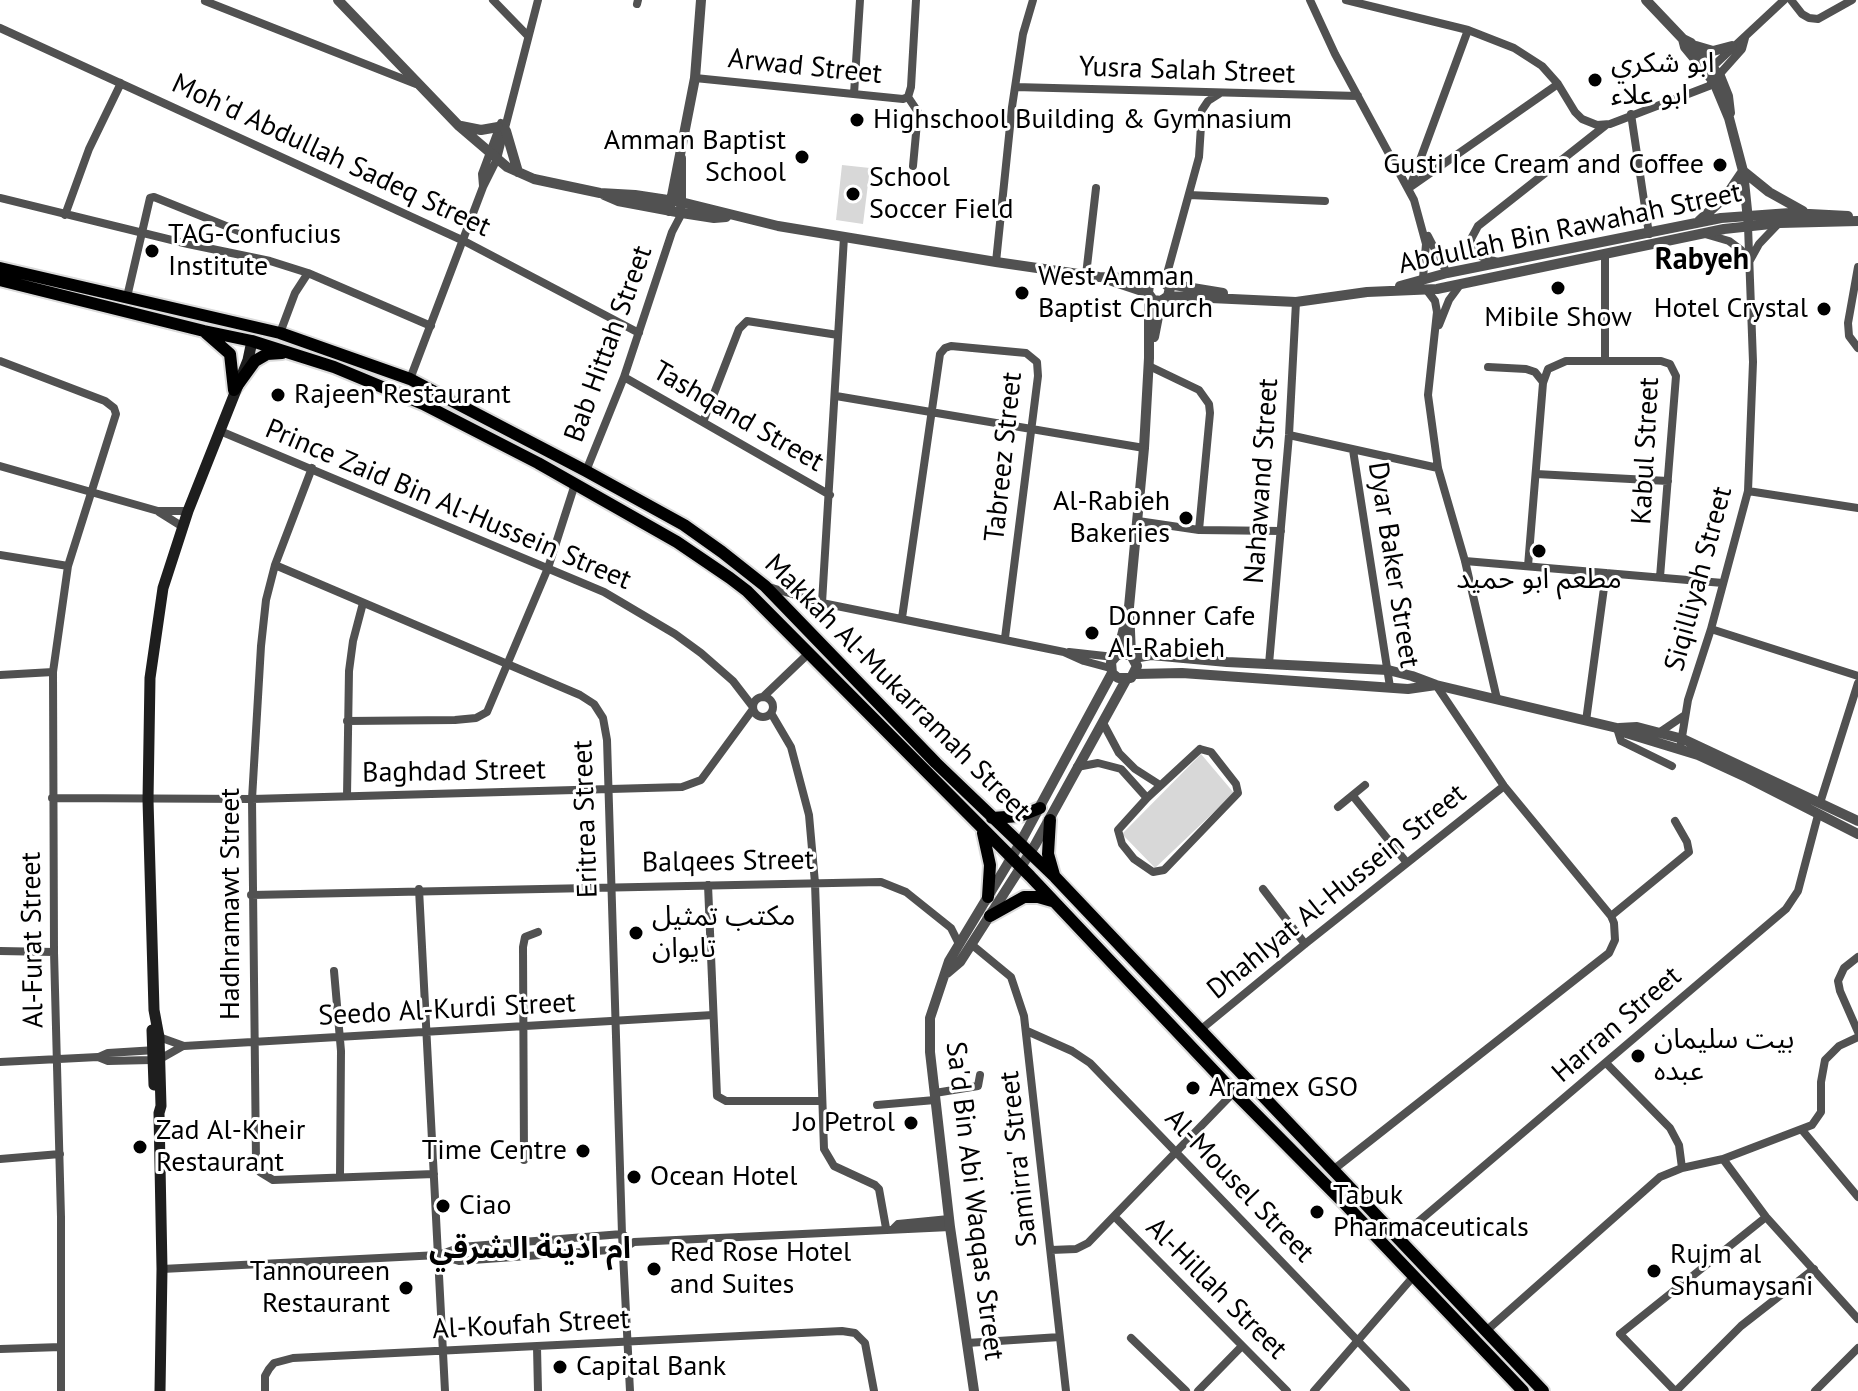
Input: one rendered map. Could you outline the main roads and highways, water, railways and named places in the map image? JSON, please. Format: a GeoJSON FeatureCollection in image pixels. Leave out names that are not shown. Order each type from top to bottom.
{"type":"FeatureCollection","features":[{"type":"Feature","properties":{"kind":"main road","name":"Makkah Al-Mukarramah Street"},"geometry":{"type":"LineString","coordinates":[[0,268],[280,333],[410,379],[684,525],[765,586],[992,818],[1055,877],[1543,1391]]}},
{"type":"Feature","properties":{"kind":"main road","name":"Makkah Al-Mukarramah Street"},"geometry":{"type":"LineString","coordinates":[[0,280],[294,352],[423,404],[575,484],[677,542],[730,578],[747,591],[1017,862],[1523,1391]]}},
{"type":"Feature","properties":{"kind":"main road"},"geometry":{"type":"LineString","coordinates":[[160,1391],[162,1269],[159,1113],[155,1106],[148,717],[163,588],[188,511],[248,360],[252,341],[249,325]]}},
{"type":"Feature","properties":{"kind":"main road"},"geometry":{"type":"LineString","coordinates":[[204,331],[230,354],[234,390]]}},
{"type":"Feature","properties":{"kind":"main road"},"geometry":{"type":"LineString","coordinates":[[234,390],[250,366],[261,357],[294,352]]}},
{"type":"Feature","properties":{"kind":"main road"},"geometry":{"type":"LineString","coordinates":[[992,818],[1020,816],[1040,808]]}},
{"type":"Feature","properties":{"kind":"main road"},"geometry":{"type":"LineString","coordinates":[[1050,820],[1048,854],[1055,877]]}},
{"type":"Feature","properties":{"kind":"main road"},"geometry":{"type":"LineString","coordinates":[[982,830],[989,857],[988,897]]}},
{"type":"Feature","properties":{"kind":"main road"},"geometry":{"type":"LineString","coordinates":[[990,916],[1024,897],[1052,901]]}},
{"type":"Feature","properties":{"kind":"place","name":"ابو شكري ابو علاء"},"geometry":{"type":"Point","coordinates":[1595,80]}},
{"type":"Feature","properties":{"kind":"place","name":"Highschool Building & Gymnasium"},"geometry":{"type":"Point","coordinates":[857,120]}},
{"type":"Feature","properties":{"kind":"place","name":"Amman Baptist School"},"geometry":{"type":"Point","coordinates":[802,157]}},
{"type":"Feature","properties":{"kind":"place","name":"Gusti Ice Cream and Coffee"},"geometry":{"type":"Point","coordinates":[1720,165]}},
{"type":"Feature","properties":{"kind":"place","name":"School Soccer Field"},"geometry":{"type":"Point","coordinates":[853,194]}},
{"type":"Feature","properties":{"kind":"place","name":"TAG-Confucius Institute"},"geometry":{"type":"Point","coordinates":[152,251]}},
{"type":"Feature","properties":{"kind":"place","name":"Mibile Show"},"geometry":{"type":"Point","coordinates":[1558,288]}},
{"type":"Feature","properties":{"kind":"place","name":"West Amman Baptist Church"},"geometry":{"type":"Point","coordinates":[1022,293]}},
{"type":"Feature","properties":{"kind":"place","name":"Hotel Crystal"},"geometry":{"type":"Point","coordinates":[1824,309]}},
{"type":"Feature","properties":{"kind":"place","name":"Rajeen Restaurant"},"geometry":{"type":"Point","coordinates":[278,395]}},
{"type":"Feature","properties":{"kind":"place","name":"Al-Rabieh Bakeries"},"geometry":{"type":"Point","coordinates":[1186,518]}},
{"type":"Feature","properties":{"kind":"place","name":"مطعم ابو حميد"},"geometry":{"type":"Point","coordinates":[1539,551]}},
{"type":"Feature","properties":{"kind":"place","name":"Donner Cafe Al-Rabieh"},"geometry":{"type":"Point","coordinates":[1092,633]}},
{"type":"Feature","properties":{"kind":"place","name":"مكتب تمثيل تايوان"},"geometry":{"type":"Point","coordinates":[636,933]}},
{"type":"Feature","properties":{"kind":"place","name":"بيت سليمان عبده"},"geometry":{"type":"Point","coordinates":[1638,1056]}},
{"type":"Feature","properties":{"kind":"place","name":"Aramex GSO"},"geometry":{"type":"Point","coordinates":[1193,1088]}},
{"type":"Feature","properties":{"kind":"place","name":"Jo Petrol"},"geometry":{"type":"Point","coordinates":[911,1123]}},
{"type":"Feature","properties":{"kind":"place","name":"Zad Al-Kheir Restaurant"},"geometry":{"type":"Point","coordinates":[140,1147]}},
{"type":"Feature","properties":{"kind":"place","name":"Time Centre"},"geometry":{"type":"Point","coordinates":[583,1151]}},
{"type":"Feature","properties":{"kind":"place","name":"Ocean Hotel"},"geometry":{"type":"Point","coordinates":[634,1177]}},
{"type":"Feature","properties":{"kind":"place","name":"Ciao"},"geometry":{"type":"Point","coordinates":[443,1206]}},
{"type":"Feature","properties":{"kind":"place","name":"Tabuk Pharmaceuticals"},"geometry":{"type":"Point","coordinates":[1317,1212]}},
{"type":"Feature","properties":{"kind":"place","name":"Red Rose Hotel and Suites"},"geometry":{"type":"Point","coordinates":[654,1269]}},
{"type":"Feature","properties":{"kind":"place","name":"Rujm al Shumaysani"},"geometry":{"type":"Point","coordinates":[1654,1271]}},
{"type":"Feature","properties":{"kind":"place","name":"Tannoureen Restaurant"},"geometry":{"type":"Point","coordinates":[406,1288]}},
{"type":"Feature","properties":{"kind":"place","name":"Capital Bank"},"geometry":{"type":"Point","coordinates":[560,1367]}},
{"type":"Feature","properties":{"kind":"district","name":"Rabyeh"},"geometry":{"type":"Point","coordinates":[1702,260]}},
{"type":"Feature","properties":{"kind":"district","name":"ام اذينة الشرقي"},"geometry":{"type":"Point","coordinates":[530,1249]}}]}
